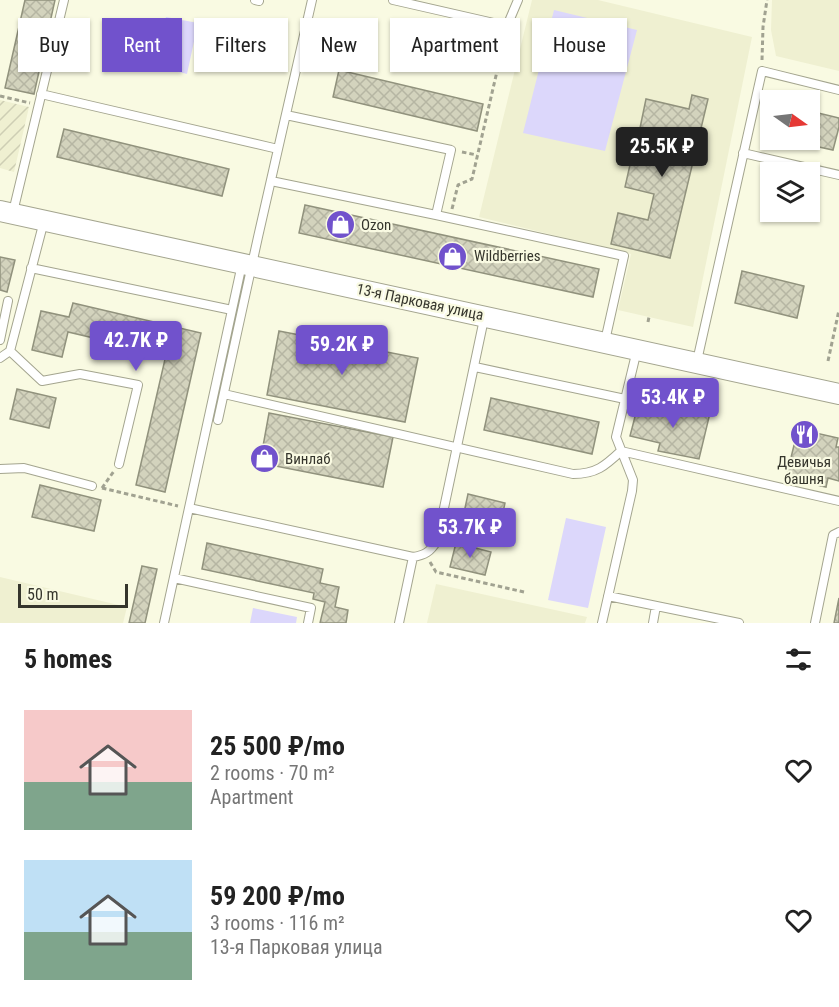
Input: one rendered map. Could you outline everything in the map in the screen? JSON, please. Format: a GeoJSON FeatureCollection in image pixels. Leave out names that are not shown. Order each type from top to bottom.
{"type":"FeatureCollection","features":[{"type":"Feature","properties":{"kind":"street","name":"13-я Парковая улица"},"geometry":{"type":"LineString","coordinates":[[6,212],[839,394]]}},
{"type":"Feature","properties":{"kind":"lane"},"geometry":{"type":"LineString","coordinates":[[6,212],[41,94],[64,0]]}},
{"type":"Feature","properties":{"kind":"lane"},"geometry":{"type":"LineString","coordinates":[[164,623],[232,310],[271,181],[312,0]]}},
{"type":"Feature","properties":{"kind":"lane"},"geometry":{"type":"LineString","coordinates":[[393,0],[472,18]]}},
{"type":"Feature","properties":{"kind":"lane"},"geometry":{"type":"LineString","coordinates":[[510,18],[518,0]]}},
{"type":"Feature","properties":{"kind":"lane"},"geometry":{"type":"LineString","coordinates":[[696,362],[762,71],[839,90]]}},
{"type":"Feature","properties":{"kind":"lane"},"geometry":{"type":"LineString","coordinates":[[41,94],[278,149]]}},
{"type":"Feature","properties":{"kind":"lane"},"geometry":{"type":"LineString","coordinates":[[286,115],[451,150],[436,215]]}},
{"type":"Feature","properties":{"kind":"lane"},"geometry":{"type":"LineString","coordinates":[[743,153],[839,175]]}},
{"type":"Feature","properties":{"kind":"lane"},"geometry":{"type":"LineString","coordinates":[[271,181],[624,256],[605,342]]}},
{"type":"Feature","properties":{"kind":"lane"},"geometry":{"type":"LineString","coordinates":[[0,358],[10,351],[44,219]]}},
{"type":"Feature","properties":{"kind":"lane"},"geometry":{"type":"LineString","coordinates":[[218,420],[247,264]]}},
{"type":"Feature","properties":{"kind":"lane"},"geometry":{"type":"LineString","coordinates":[[31,268],[232,310]]}},
{"type":"Feature","properties":{"kind":"lane"},"geometry":{"type":"LineString","coordinates":[[0,340],[8,301]]}},
{"type":"Feature","properties":{"kind":"lane"},"geometry":{"type":"LineString","coordinates":[[189,508],[413,557],[425,554],[437,541],[484,316]]}},
{"type":"Feature","properties":{"kind":"lane"},"geometry":{"type":"LineString","coordinates":[[602,623],[630,503],[633,480],[616,438],[638,349]]}},
{"type":"Feature","properties":{"kind":"lane"},"geometry":{"type":"LineString","coordinates":[[10,351],[42,381],[80,374],[138,385],[119,464]]}},
{"type":"Feature","properties":{"kind":"lane"},"geometry":{"type":"LineString","coordinates":[[475,367],[625,399]]}},
{"type":"Feature","properties":{"kind":"lane"},"geometry":{"type":"LineString","coordinates":[[224,394],[573,474],[595,471],[606,465],[621,451]]}},
{"type":"Feature","properties":{"kind":"lane"},"geometry":{"type":"LineString","coordinates":[[621,451],[839,501]]}},
{"type":"Feature","properties":{"kind":"lane"},"geometry":{"type":"LineString","coordinates":[[0,469],[24,468],[92,486]]}},
{"type":"Feature","properties":{"kind":"lane"},"geometry":{"type":"LineString","coordinates":[[440,527],[489,538]]}},
{"type":"Feature","properties":{"kind":"lane"},"geometry":{"type":"LineString","coordinates":[[815,623],[833,535],[839,532]]}},
{"type":"Feature","properties":{"kind":"lane"},"geometry":{"type":"LineString","coordinates":[[399,623],[413,557]]}},
{"type":"Feature","properties":{"kind":"lane"},"geometry":{"type":"LineString","coordinates":[[174,578],[311,608],[308,623]]}},
{"type":"Feature","properties":{"kind":"lane"},"geometry":{"type":"LineString","coordinates":[[608,596],[739,623]]}},
{"type":"Feature","properties":{"kind":"lane"},"geometry":{"type":"LineString","coordinates":[[653,623],[656,606]]}},
{"type":"Feature","properties":{"kind":"path"},"geometry":{"type":"LineString","coordinates":[[762,71],[763,27],[767,0]]}},
{"type":"Feature","properties":{"kind":"path"},"geometry":{"type":"LineString","coordinates":[[450,218],[458,185],[471,179],[496,72]]}},
{"type":"Feature","properties":{"kind":"path"},"geometry":{"type":"LineString","coordinates":[[0,96],[31,104]]}},
{"type":"Feature","properties":{"kind":"path"},"geometry":{"type":"LineString","coordinates":[[451,150],[477,155]]}},
{"type":"Feature","properties":{"kind":"path"},"geometry":{"type":"LineString","coordinates":[[828,361],[839,310]]}},
{"type":"Feature","properties":{"kind":"path"},"geometry":{"type":"LineString","coordinates":[[648,322],[649,317]]}},
{"type":"Feature","properties":{"kind":"path"},"geometry":{"type":"LineString","coordinates":[[119,464],[102,488],[189,508]]}},
{"type":"Feature","properties":{"kind":"shaded area"},"geometry":{"type":"Polygon","coordinates":[[[532,0],[598,0],[752,37],[693,327],[618,310],[631,254],[479,217],[514,72],[520,72],[520,49],[532,0]]]}},
{"type":"Feature","properties":{"kind":"shaded area"},"geometry":{"type":"Polygon","coordinates":[[[772,0],[839,0],[839,71],[776,56],[771,30],[772,0]]]}},
{"type":"Feature","properties":{"kind":"shaded area"},"geometry":{"type":"Polygon","coordinates":[[[554,10],[587,18],[552,18],[554,10]]]}},
{"type":"Feature","properties":{"kind":"shaded area"},"geometry":{"type":"Polygon","coordinates":[[[182,20],[194,22],[194,42],[187,74],[179,72],[182,72],[182,20]]]}},
{"type":"Feature","properties":{"kind":"shaded area"},"geometry":{"type":"Polygon","coordinates":[[[627,28],[637,30],[627,68],[627,28]]]}},
{"type":"Feature","properties":{"kind":"shaded area"},"geometry":{"type":"Polygon","coordinates":[[[538,72],[626,72],[605,151],[523,133],[538,72]]]}},
{"type":"Feature","properties":{"kind":"shaded area"},"geometry":{"type":"Polygon","coordinates":[[[0,100],[29,107],[14,172],[0,168],[0,100]]]}},
{"type":"Feature","properties":{"kind":"shaded area"},"geometry":{"type":"Polygon","coordinates":[[[566,518],[606,527],[588,608],[548,600],[566,518]]]}},
{"type":"Feature","properties":{"kind":"shaded area"},"geometry":{"type":"Polygon","coordinates":[[[0,577],[127,607],[123,623],[0,623],[0,577]]]}},
{"type":"Feature","properties":{"kind":"shaded area"},"geometry":{"type":"Polygon","coordinates":[[[436,584],[587,617],[585,623],[427,623],[436,584]]]}},
{"type":"Feature","properties":{"kind":"shaded area"},"geometry":{"type":"Polygon","coordinates":[[[253,608],[297,617],[296,623],[250,623],[253,608]]]}},
{"type":"Feature","properties":{"kind":"building"},"geometry":{"type":"Polygon","coordinates":[[[25,0],[55,0],[51,18],[21,18],[25,0]]]}},
{"type":"Feature","properties":{"kind":"building"},"geometry":{"type":"Polygon","coordinates":[[[18,31],[18,72],[39,72],[34,94],[5,88],[18,31]]]}},
{"type":"Feature","properties":{"kind":"building"},"geometry":{"type":"Polygon","coordinates":[[[339,72],[347,72],[483,104],[477,131],[333,97],[339,72]]]}},
{"type":"Feature","properties":{"kind":"building"},"geometry":{"type":"Polygon","coordinates":[[[692,95],[708,99],[670,258],[611,244],[618,213],[648,220],[654,194],[625,187],[632,156],[665,164],[672,136],[640,128],[646,99],[689,109],[692,95]]]}},
{"type":"Feature","properties":{"kind":"building"},"geometry":{"type":"Polygon","coordinates":[[[820,113],[839,118],[833,150],[820,147],[820,113]]]}},
{"type":"Feature","properties":{"kind":"building"},"geometry":{"type":"Polygon","coordinates":[[[64,129],[229,169],[222,196],[57,157],[64,129]]]}},
{"type":"Feature","properties":{"kind":"building"},"geometry":{"type":"Polygon","coordinates":[[[305,205],[599,269],[593,297],[299,233],[305,205]]]}},
{"type":"Feature","properties":{"kind":"building"},"geometry":{"type":"Polygon","coordinates":[[[0,257],[15,260],[7,292],[0,290],[0,257]]]}},
{"type":"Feature","properties":{"kind":"building"},"geometry":{"type":"Polygon","coordinates":[[[742,271],[804,286],[797,318],[735,303],[742,271]]]}},
{"type":"Feature","properties":{"kind":"building"},"geometry":{"type":"Polygon","coordinates":[[[73,303],[201,333],[165,492],[136,485],[166,355],[68,332],[62,357],[32,350],[41,311],[69,317],[73,303]]]}},
{"type":"Feature","properties":{"kind":"building"},"geometry":{"type":"Polygon","coordinates":[[[279,331],[418,358],[405,422],[267,395],[279,331]]]}},
{"type":"Feature","properties":{"kind":"building"},"geometry":{"type":"Polygon","coordinates":[[[17,389],[56,398],[49,428],[10,419],[17,389]]]}},
{"type":"Feature","properties":{"kind":"building"},"geometry":{"type":"Polygon","coordinates":[[[491,398],[599,422],[592,454],[484,430],[491,398]]]}},
{"type":"Feature","properties":{"kind":"building"},"geometry":{"type":"Polygon","coordinates":[[[670,403],[710,413],[699,459],[658,451],[660,443],[630,436],[638,405],[668,412],[670,403]]]}},
{"type":"Feature","properties":{"kind":"building"},"geometry":{"type":"Polygon","coordinates":[[[269,413],[393,437],[383,487],[260,463],[269,413]]]}},
{"type":"Feature","properties":{"kind":"building"},"geometry":{"type":"Polygon","coordinates":[[[798,429],[838,438],[836,447],[839,447],[839,481],[828,478],[826,487],[786,478],[798,429]]]}},
{"type":"Feature","properties":{"kind":"building"},"geometry":{"type":"Polygon","coordinates":[[[40,485],[101,500],[94,531],[32,517],[40,485]]]}},
{"type":"Feature","properties":{"kind":"building"},"geometry":{"type":"Polygon","coordinates":[[[468,494],[505,503],[499,531],[462,522],[468,494]]]}},
{"type":"Feature","properties":{"kind":"building"},"geometry":{"type":"Polygon","coordinates":[[[207,543],[323,569],[320,583],[339,587],[335,607],[348,610],[346,623],[320,623],[325,602],[313,599],[314,593],[202,569],[207,543]]]}},
{"type":"Feature","properties":{"kind":"building"},"geometry":{"type":"Polygon","coordinates":[[[456,543],[491,552],[485,575],[450,567],[456,543]]]}},
{"type":"Feature","properties":{"kind":"building"},"geometry":{"type":"Polygon","coordinates":[[[142,566],[157,569],[145,623],[129,623],[142,566]]]}},
{"type":"Feature","properties":{"kind":"building"},"geometry":{"type":"Polygon","coordinates":[[[839,598],[839,623],[834,623],[839,598]]]}},
{"type":"Feature","properties":{"kind":"place","name":"Ozon"},"geometry":{"type":"Point","coordinates":[340,225]}},
{"type":"Feature","properties":{"kind":"place","name":"Wildberries"},"geometry":{"type":"Point","coordinates":[453,256]}},
{"type":"Feature","properties":{"kind":"place","name":"Девичья башня"},"geometry":{"type":"Point","coordinates":[804,435]}},
{"type":"Feature","properties":{"kind":"place","name":"Винлаб"},"geometry":{"type":"Point","coordinates":[264,459]}}]}
